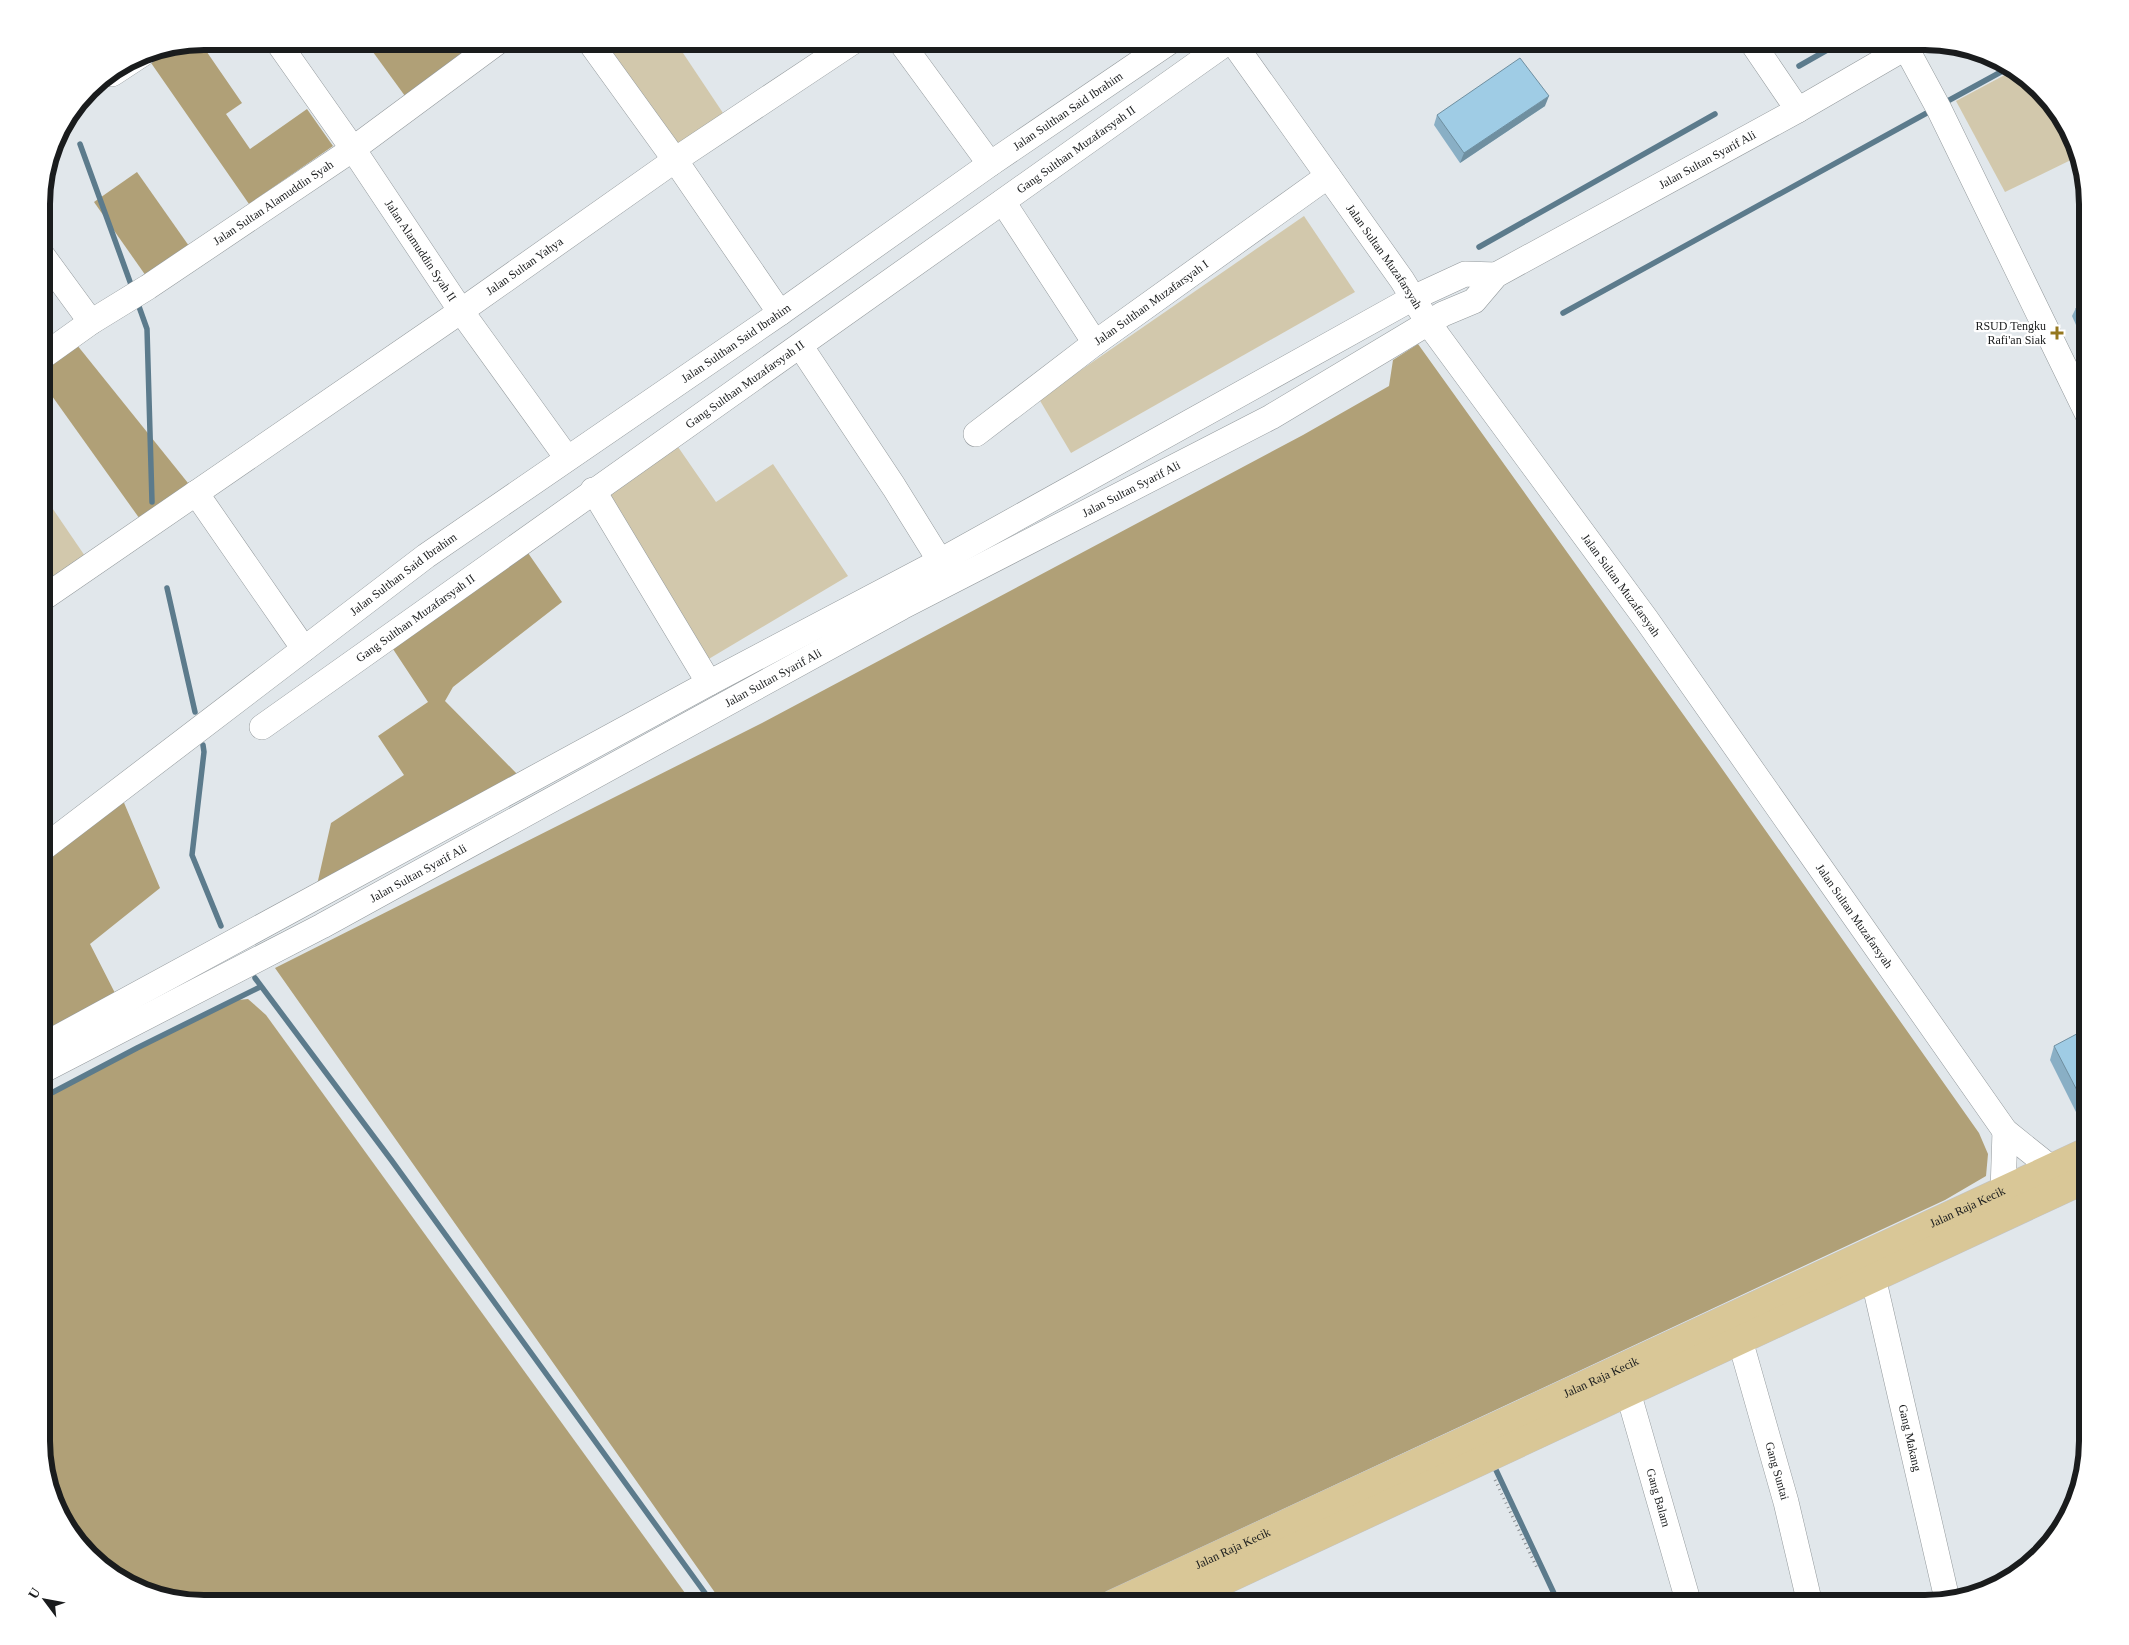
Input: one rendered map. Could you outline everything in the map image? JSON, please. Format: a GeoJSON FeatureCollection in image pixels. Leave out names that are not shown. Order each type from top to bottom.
{"type":"FeatureCollection","features":[{"type":"Feature","properties":{"kind":"main road","name":"Jalan Raja Kecik"},"geometry":{"type":"LineString","coordinates":[[1134,1595],[1817,1290],[2003,1192],[2079,1154]]}},
{"type":"Feature","properties":{"kind":"main road","name":"Jalan Raja Kecik"},"geometry":{"type":"LineString","coordinates":[[1193,1595],[1740,1340],[1817,1290],[1874,1277],[2079,1182]]}},
{"type":"Feature","properties":{"kind":"street","name":"Jalan Alamuddin Syah II"},"geometry":{"type":"LineString","coordinates":[[283,50],[353,149],[461,311],[567,458]]}},
{"type":"Feature","properties":{"kind":"street","name":"Jalan Sultan Alamuddin Syah"},"geometry":{"type":"LineString","coordinates":[[50,351],[91,322],[148,287],[353,149],[487,50]]}},
{"type":"Feature","properties":{"kind":"street"},"geometry":{"type":"LineString","coordinates":[[596,50],[675,160],[780,313]]}},
{"type":"Feature","properties":{"kind":"street","name":"Jalan Sultan Yahya"},"geometry":{"type":"LineString","coordinates":[[50,594],[461,311],[675,160],[840,50]]}},
{"type":"Feature","properties":{"kind":"street"},"geometry":{"type":"LineString","coordinates":[[907,50],[990,164]]}},
{"type":"Feature","properties":{"kind":"street","name":"Jalan Sulthan Said Ibrahim"},"geometry":{"type":"LineString","coordinates":[[50,843],[426,556],[780,313],[990,164],[1159,50]]}},
{"type":"Feature","properties":{"kind":"street","name":"Gang Sulthan Muzafarsyah II"},"geometry":{"type":"LineString","coordinates":[[262,727],[594,490],[801,346],[1218,50]]}},
{"type":"Feature","properties":{"kind":"street","name":"Jalan Sultan Muzafarsyah"},"geometry":{"type":"LineString","coordinates":[[1237,50],[1328,176],[1429,324],[1646,620],[2005,1131],[2051,1168]]}},
{"type":"Feature","properties":{"kind":"street"},"geometry":{"type":"LineString","coordinates":[[1757,50],[1798,110]]}},
{"type":"Feature","properties":{"kind":"street","name":"Jalan Sultan Syarif Ali"},"geometry":{"type":"LineString","coordinates":[[50,1066],[302,936],[902,607],[1271,417],[1443,314],[1474,301],[1496,275],[1798,110],[1902,50]]}},
{"type":"Feature","properties":{"kind":"street"},"geometry":{"type":"LineString","coordinates":[[1914,50],[1939,109],[2079,397]]}},
{"type":"Feature","properties":{"kind":"street","name":"Jalan Sulthan Muzafarsyah I"},"geometry":{"type":"LineString","coordinates":[[976,434],[1095,343],[1328,176]]}},
{"type":"Feature","properties":{"kind":"street"},"geometry":{"type":"LineString","coordinates":[[1003,202],[1095,343]]}},
{"type":"Feature","properties":{"kind":"street"},"geometry":{"type":"LineString","coordinates":[[50,265],[91,322]]}},
{"type":"Feature","properties":{"kind":"street","name":"Jalan Sultan Syarif Ali"},"geometry":{"type":"LineString","coordinates":[[50,1042],[709,683],[940,561],[1413,298],[1465,274],[1496,275]]}},
{"type":"Feature","properties":{"kind":"street"},"geometry":{"type":"LineString","coordinates":[[801,346],[894,487],[940,561]]}},
{"type":"Feature","properties":{"kind":"street"},"geometry":{"type":"LineString","coordinates":[[594,490],[709,683]]}},
{"type":"Feature","properties":{"kind":"street"},"geometry":{"type":"LineString","coordinates":[[196,493],[304,649]]}},
{"type":"Feature","properties":{"kind":"street"},"geometry":{"type":"LineString","coordinates":[[289,911],[302,936]]}},
{"type":"Feature","properties":{"kind":"street"},"geometry":{"type":"LineString","coordinates":[[2003,1192],[2005,1131]]}},
{"type":"Feature","properties":{"kind":"street","name":"Gang Makang"},"geometry":{"type":"LineString","coordinates":[[1874,1277],[1946,1594]]}},
{"type":"Feature","properties":{"kind":"street","name":"Gang Suntai"},"geometry":{"type":"LineString","coordinates":[[1740,1340],[1786,1502],[1808,1595]]}},
{"type":"Feature","properties":{"kind":"street","name":"Gang Balam"},"geometry":{"type":"LineString","coordinates":[[1628,1392],[1686,1595]]}},
{"type":"Feature","properties":{"kind":"path"},"geometry":{"type":"LineString","coordinates":[[1484,1459],[1537,1568]]}},
{"type":"Feature","properties":{"kind":"shaded area"},"geometry":{"type":"Polygon","coordinates":[[[206,50],[242,103],[226,114],[250,149],[307,109],[333,146],[249,204],[149,60],[174,53],[206,50]]]}},
{"type":"Feature","properties":{"kind":"shaded area"},"geometry":{"type":"Polygon","coordinates":[[[372,50],[467,50],[405,96],[372,50]]]}},
{"type":"Feature","properties":{"kind":"shaded area"},"geometry":{"type":"Polygon","coordinates":[[[608,50],[681,50],[725,116],[676,149],[608,50]]]}},
{"type":"Feature","properties":{"kind":"shaded area"},"geometry":{"type":"Polygon","coordinates":[[[2007,74],[2019,82],[2041,103],[2063,136],[2072,159],[2005,192],[1956,101],[2007,74]]]}},
{"type":"Feature","properties":{"kind":"shaded area"},"geometry":{"type":"Polygon","coordinates":[[[137,172],[189,246],[146,276],[94,202],[137,172]]]}},
{"type":"Feature","properties":{"kind":"shaded area"},"geometry":{"type":"Polygon","coordinates":[[[1304,216],[1355,292],[1071,453],[1039,399],[1304,216]]]}},
{"type":"Feature","properties":{"kind":"shaded area"},"geometry":{"type":"Polygon","coordinates":[[[1418,344],[1718,763],[1979,1133],[1988,1154],[1986,1176],[1945,1200],[1099,1595],[717,1595],[275,968],[762,723],[1303,435],[1389,386],[1393,360],[1418,344]]]}},
{"type":"Feature","properties":{"kind":"shaded area"},"geometry":{"type":"Polygon","coordinates":[[[77,345],[192,488],[142,522],[50,393],[50,364],[77,345]]]}},
{"type":"Feature","properties":{"kind":"shaded area"},"geometry":{"type":"Polygon","coordinates":[[[676,444],[716,502],[773,464],[848,576],[707,660],[604,494],[676,444]]]}},
{"type":"Feature","properties":{"kind":"shaded area"},"geometry":{"type":"Polygon","coordinates":[[[50,505],[87,559],[50,584],[50,505]]]}},
{"type":"Feature","properties":{"kind":"shaded area"},"geometry":{"type":"Polygon","coordinates":[[[526,550],[562,602],[453,687],[445,701],[518,775],[317,885],[331,823],[404,775],[378,736],[428,702],[391,646],[526,550]]]}},
{"type":"Feature","properties":{"kind":"shaded area"},"geometry":{"type":"Polygon","coordinates":[[[122,798],[160,888],[90,944],[116,995],[50,1032],[50,853],[122,798]]]}},
{"type":"Feature","properties":{"kind":"shaded area"},"geometry":{"type":"Polygon","coordinates":[[[248,999],[266,1015],[686,1595],[184,1594],[155,1587],[136,1579],[110,1563],[88,1542],[76,1526],[62,1500],[55,1480],[50,1451],[50,1093],[229,1001],[248,999]]]}},
{"type":"Feature","properties":{"kind":"building"},"geometry":{"type":"Polygon","coordinates":[[[1520,58],[1549,96],[1464,153],[1437,115],[1520,58]]]}},
{"type":"Feature","properties":{"kind":"building"},"geometry":{"type":"Polygon","coordinates":[[[2079,1033],[2079,1094],[2054,1046],[2079,1033]]]}},
{"type":"Feature","properties":{"kind":"waterway"},"geometry":{"type":"LineString","coordinates":[[1799,66],[1827,50]]}},
{"type":"Feature","properties":{"kind":"waterway"},"geometry":{"type":"LineString","coordinates":[[1944,103],[2002,71]]}},
{"type":"Feature","properties":{"kind":"waterway"},"geometry":{"type":"LineString","coordinates":[[1563,313],[1934,109]]}},
{"type":"Feature","properties":{"kind":"waterway"},"geometry":{"type":"LineString","coordinates":[[1479,247],[1715,114]]}},
{"type":"Feature","properties":{"kind":"waterway"},"geometry":{"type":"LineString","coordinates":[[80,144],[133,290]]}},
{"type":"Feature","properties":{"kind":"waterway"},"geometry":{"type":"LineString","coordinates":[[137,301],[147,329],[152,502]]}},
{"type":"Feature","properties":{"kind":"waterway"},"geometry":{"type":"LineString","coordinates":[[167,588],[195,712]]}},
{"type":"Feature","properties":{"kind":"waterway"},"geometry":{"type":"LineString","coordinates":[[203,745],[204,752],[192,855],[221,926]]}},
{"type":"Feature","properties":{"kind":"waterway"},"geometry":{"type":"LineString","coordinates":[[255,978],[392,1161],[706,1595]]}},
{"type":"Feature","properties":{"kind":"waterway"},"geometry":{"type":"LineString","coordinates":[[50,1094],[260,987]]}},
{"type":"Feature","properties":{"kind":"waterway"},"geometry":{"type":"LineString","coordinates":[[1496,1470],[1555,1595]]}},
{"type":"Feature","properties":{"kind":"place","name":"RSUD Tengku Rafi'an Siak"},"geometry":{"type":"Point","coordinates":[2057,333]}}]}
